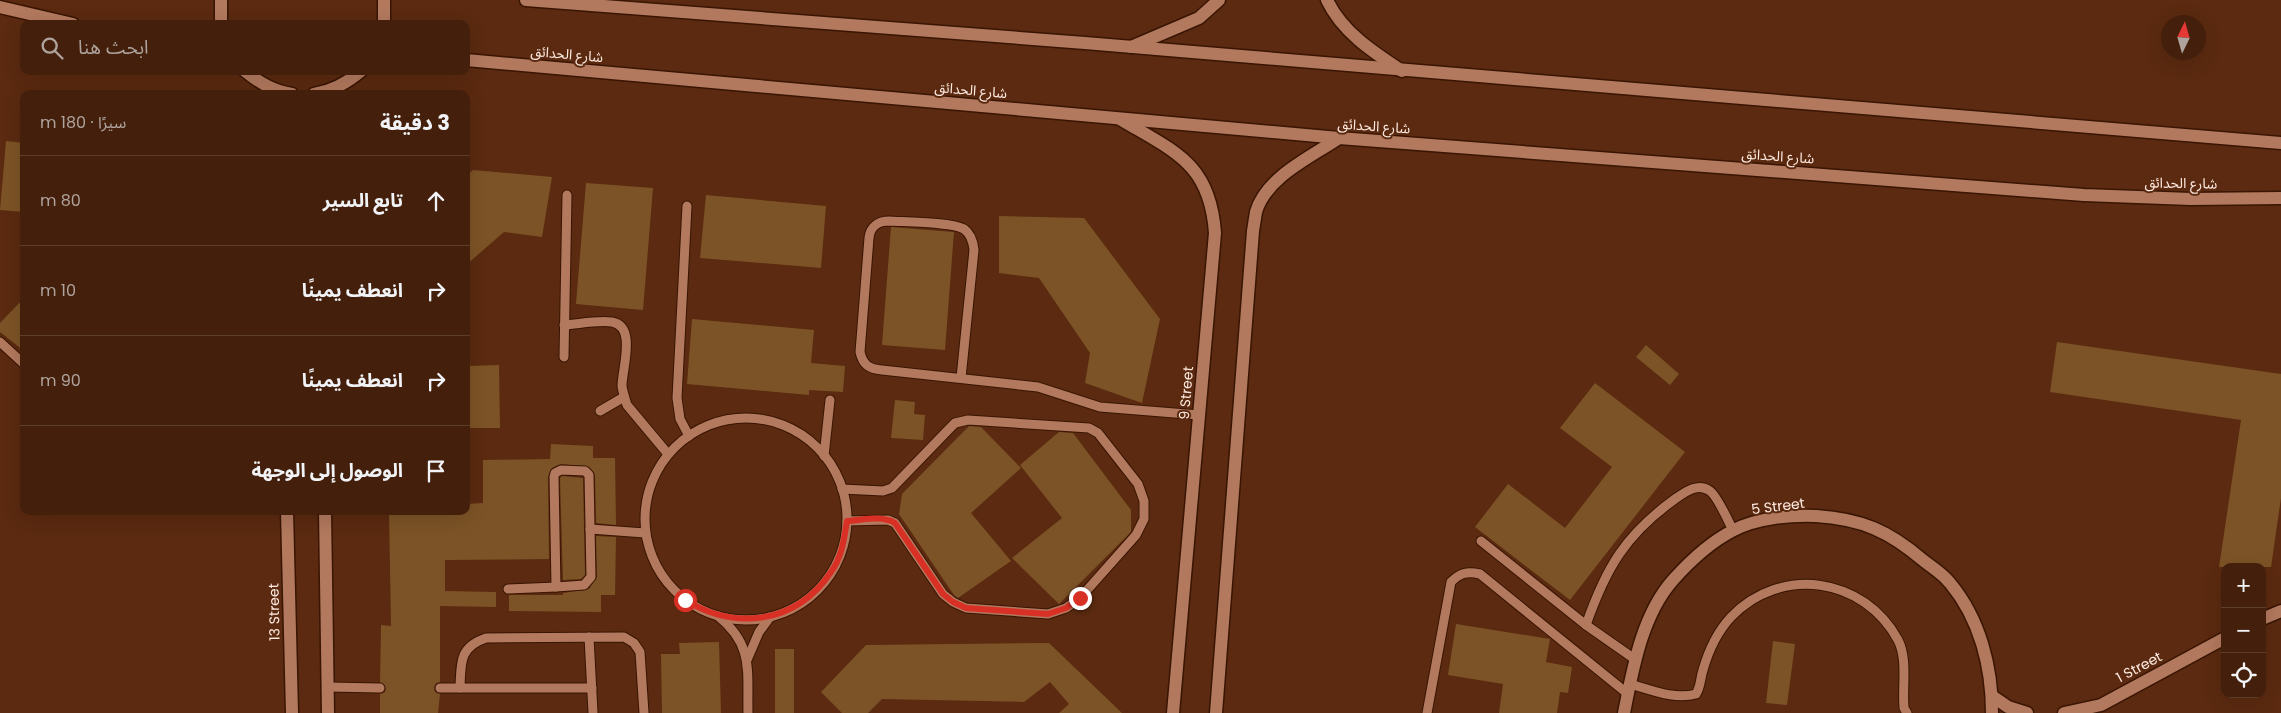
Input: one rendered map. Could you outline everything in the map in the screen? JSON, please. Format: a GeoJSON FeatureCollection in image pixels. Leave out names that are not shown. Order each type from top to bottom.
{"type":"FeatureCollection","features":[{"type":"Feature","properties":{"kind":"street"},"geometry":{"type":"LineString","coordinates":[[221,0],[221,20]]}},
{"type":"Feature","properties":{"kind":"street"},"geometry":{"type":"LineString","coordinates":[[384,0],[384,20]]}},
{"type":"Feature","properties":{"kind":"street"},"geometry":{"type":"LineString","coordinates":[[526,0],[1131,47],[2281,144]]}},
{"type":"Feature","properties":{"kind":"street"},"geometry":{"type":"LineString","coordinates":[[1131,47],[1199,18],[1219,0]]}},
{"type":"Feature","properties":{"kind":"street"},"geometry":{"type":"LineString","coordinates":[[1327,0],[1331,9],[1362,44],[1402,71]]}},
{"type":"Feature","properties":{"kind":"street"},"geometry":{"type":"LineString","coordinates":[[0,7],[56,20]]}},
{"type":"Feature","properties":{"kind":"street","name":"شارع الحدائق"},"geometry":{"type":"LineString","coordinates":[[470,60],[1339,138],[2084,195],[2190,199],[2281,198]]}},
{"type":"Feature","properties":{"kind":"street"},"geometry":{"type":"LineString","coordinates":[[250,75],[271,90]]}},
{"type":"Feature","properties":{"kind":"street"},"geometry":{"type":"LineString","coordinates":[[334,90],[355,75]]}},
{"type":"Feature","properties":{"kind":"street","name":"9 Street"},"geometry":{"type":"LineString","coordinates":[[1120,119],[1175,152],[1192,168],[1206,188],[1213,210],[1215,234],[1173,713]]}},
{"type":"Feature","properties":{"kind":"street"},"geometry":{"type":"LineString","coordinates":[[1216,713],[1256,211],[1266,192],[1281,177],[1339,138]]}},
{"type":"Feature","properties":{"kind":"street","name":"13 Street"},"geometry":{"type":"LineString","coordinates":[[287,515],[292,713]]}},
{"type":"Feature","properties":{"kind":"street"},"geometry":{"type":"LineString","coordinates":[[325,515],[328,713]]}},
{"type":"Feature","properties":{"kind":"street","name":"5 Street"},"geometry":{"type":"LineString","coordinates":[[1624,713],[1636,660],[1649,618],[1672,581],[1704,550],[1733,530],[1746,525],[1797,516],[1841,518],[1883,530],[1907,546],[1950,582],[1972,618],[1987,660],[1992,696],[1992,713]]}},
{"type":"Feature","properties":{"kind":"street"},"geometry":{"type":"LineString","coordinates":[[2266,618],[2281,611]]}},
{"type":"Feature","properties":{"kind":"street"},"geometry":{"type":"LineString","coordinates":[[2266,620],[2281,621]]}},
{"type":"Feature","properties":{"kind":"street","name":"1 Street"},"geometry":{"type":"LineString","coordinates":[[2064,713],[2101,705],[2221,640]]}},
{"type":"Feature","properties":{"kind":"street"},"geometry":{"type":"LineString","coordinates":[[1992,696],[2008,707],[2027,713]]}},
{"type":"Feature","properties":{"kind":"lane"},"geometry":{"type":"LineString","coordinates":[[564,356],[567,195]]}},
{"type":"Feature","properties":{"kind":"lane"},"geometry":{"type":"LineString","coordinates":[[687,206],[677,398],[680,419],[689,436]]}},
{"type":"Feature","properties":{"kind":"lane"},"geometry":{"type":"LineString","coordinates":[[961,378],[974,250],[968,233],[952,225],[884,221],[871,229],[869,234],[860,352],[866,366],[874,369],[1038,387],[1100,407],[1199,415]]}},
{"type":"Feature","properties":{"kind":"lane"},"geometry":{"type":"LineString","coordinates":[[564,325],[614,322],[622,328],[627,337],[623,380],[624,397],[627,405],[668,454]]}},
{"type":"Feature","properties":{"kind":"lane"},"geometry":{"type":"LineString","coordinates":[[0,342],[20,360]]}},
{"type":"Feature","properties":{"kind":"lane"},"geometry":{"type":"LineString","coordinates":[[600,411],[624,397]]}},
{"type":"Feature","properties":{"kind":"lane"},"geometry":{"type":"LineString","coordinates":[[824,456],[830,400]]}},
{"type":"Feature","properties":{"kind":"lane"},"geometry":{"type":"LineString","coordinates":[[736,419],[761,420],[792,430],[806,438],[824,456],[835,472],[842,489],[847,521],[843,547],[832,571],[816,592],[795,607],[770,617],[744,620],[718,616],[700,609],[672,589],[659,572],[650,553],[645,533],[648,491],[656,471],[668,454],[689,436],[711,424],[736,419]]}},
{"type":"Feature","properties":{"kind":"lane"},"geometry":{"type":"LineString","coordinates":[[842,489],[883,491],[892,488],[955,423],[975,420],[1090,428],[1098,433],[1138,484],[1144,500],[1144,519],[1136,535],[1080,598],[1066,608],[1048,614],[966,608],[953,602],[943,594],[895,523],[888,520],[847,521]]}},
{"type":"Feature","properties":{"kind":"lane"},"geometry":{"type":"LineString","coordinates":[[508,589],[556,588],[584,585],[589,582],[591,571],[589,475],[585,471],[557,471],[554,477],[556,588]]}},
{"type":"Feature","properties":{"kind":"lane"},"geometry":{"type":"LineString","coordinates":[[1586,625],[1600,586],[1622,549],[1650,517],[1685,492],[1702,487],[1710,491],[1733,530]]}},
{"type":"Feature","properties":{"kind":"lane"},"geometry":{"type":"LineString","coordinates":[[590,529],[645,533]]}},
{"type":"Feature","properties":{"kind":"lane"},"geometry":{"type":"LineString","coordinates":[[1481,542],[1586,625],[1636,660]]}},
{"type":"Feature","properties":{"kind":"lane"},"geometry":{"type":"LineString","coordinates":[[1427,713],[1451,582],[1458,574],[1469,572],[1480,574],[1629,689],[1687,697],[1696,694],[1700,688],[1702,672],[1717,633],[1733,615],[1756,599],[1780,586],[1811,583],[1838,589],[1867,602],[1886,622],[1899,641],[1903,660],[1904,708],[1908,713]]}},
{"type":"Feature","properties":{"kind":"lane"},"geometry":{"type":"LineString","coordinates":[[718,616],[732,627],[742,642],[747,660],[748,713]]}},
{"type":"Feature","properties":{"kind":"lane"},"geometry":{"type":"LineString","coordinates":[[747,660],[759,632],[770,617]]}},
{"type":"Feature","properties":{"kind":"lane"},"geometry":{"type":"LineString","coordinates":[[589,636],[593,713]]}},
{"type":"Feature","properties":{"kind":"lane"},"geometry":{"type":"LineString","coordinates":[[460,688],[462,660],[466,649],[474,641],[486,638],[624,637],[634,643],[640,652],[644,713]]}},
{"type":"Feature","properties":{"kind":"lane"},"geometry":{"type":"LineString","coordinates":[[328,687],[380,688]]}},
{"type":"Feature","properties":{"kind":"lane"},"geometry":{"type":"LineString","coordinates":[[440,688],[592,688]]}},
{"type":"Feature","properties":{"kind":"building"},"geometry":{"type":"Polygon","coordinates":[[[6,141],[20,143],[20,212],[0,210],[6,141]]]}},
{"type":"Feature","properties":{"kind":"building"},"geometry":{"type":"Polygon","coordinates":[[[473,170],[552,177],[542,237],[504,232],[470,262],[470,173],[473,170]]]}},
{"type":"Feature","properties":{"kind":"building"},"geometry":{"type":"Polygon","coordinates":[[[586,183],[653,188],[643,310],[576,304],[586,183]]]}},
{"type":"Feature","properties":{"kind":"building"},"geometry":{"type":"Polygon","coordinates":[[[706,195],[826,206],[821,268],[700,258],[706,195]]]}},
{"type":"Feature","properties":{"kind":"building"},"geometry":{"type":"Polygon","coordinates":[[[999,216],[1084,218],[1160,319],[1142,403],[1085,383],[1090,353],[1039,278],[999,273],[999,216]]]}},
{"type":"Feature","properties":{"kind":"building"},"geometry":{"type":"Polygon","coordinates":[[[891,227],[954,232],[945,350],[882,345],[891,227]]]}},
{"type":"Feature","properties":{"kind":"building"},"geometry":{"type":"Polygon","coordinates":[[[20,302],[20,348],[0,332],[0,323],[20,302]]]}},
{"type":"Feature","properties":{"kind":"building"},"geometry":{"type":"Polygon","coordinates":[[[692,319],[814,330],[811,363],[845,366],[843,392],[809,390],[809,395],[687,384],[692,319]]]}},
{"type":"Feature","properties":{"kind":"building"},"geometry":{"type":"Polygon","coordinates":[[[2057,342],[2281,374],[2281,498],[2271,567],[2266,567],[2266,563],[2221,563],[2221,567],[2219,567],[2241,420],[2050,392],[2057,342]]]}},
{"type":"Feature","properties":{"kind":"building"},"geometry":{"type":"Polygon","coordinates":[[[1646,345],[1679,374],[1670,385],[1636,357],[1646,345]]]}},
{"type":"Feature","properties":{"kind":"building"},"geometry":{"type":"Polygon","coordinates":[[[499,365],[500,428],[470,428],[470,366],[499,365]]]}},
{"type":"Feature","properties":{"kind":"building"},"geometry":{"type":"Polygon","coordinates":[[[1595,383],[1685,452],[1570,600],[1475,527],[1508,484],[1565,528],[1612,467],[1560,428],[1595,383]]]}},
{"type":"Feature","properties":{"kind":"building"},"geometry":{"type":"Polygon","coordinates":[[[895,400],[915,402],[914,414],[925,415],[923,440],[891,438],[895,400]]]}},
{"type":"Feature","properties":{"kind":"building"},"geometry":{"type":"Polygon","coordinates":[[[969,426],[981,427],[1021,468],[971,513],[1011,561],[958,598],[954,595],[899,514],[902,494],[969,426]]]}},
{"type":"Feature","properties":{"kind":"building"},"geometry":{"type":"Polygon","coordinates":[[[1059,432],[1073,433],[1131,510],[1131,532],[1059,604],[1012,558],[1062,518],[1020,465],[1059,432]]]}},
{"type":"Feature","properties":{"kind":"building"},"geometry":{"type":"Polygon","coordinates":[[[551,444],[593,446],[593,458],[615,458],[616,525],[596,523],[595,475],[589,467],[561,464],[552,468],[548,477],[549,559],[445,560],[445,591],[496,592],[496,607],[440,606],[440,682],[436,683],[434,688],[435,692],[440,694],[438,713],[380,713],[380,694],[385,692],[386,688],[380,682],[381,625],[391,626],[389,515],[470,515],[470,504],[483,503],[483,460],[550,459],[551,444]]]}},
{"type":"Feature","properties":{"kind":"building"},"geometry":{"type":"Polygon","coordinates":[[[562,476],[583,478],[585,575],[581,579],[563,580],[560,478],[562,476]]]}},
{"type":"Feature","properties":{"kind":"building"},"geometry":{"type":"Polygon","coordinates":[[[596,536],[616,537],[615,595],[601,595],[601,612],[509,611],[509,595],[563,595],[563,593],[589,589],[597,577],[596,536]]]}},
{"type":"Feature","properties":{"kind":"building"},"geometry":{"type":"Polygon","coordinates":[[[1456,624],[1550,639],[1546,662],[1572,667],[1568,693],[1560,692],[1557,713],[1499,713],[1503,684],[1448,675],[1456,624]]]}},
{"type":"Feature","properties":{"kind":"building"},"geometry":{"type":"Polygon","coordinates":[[[1773,641],[1795,644],[1787,705],[1766,703],[1773,641]]]}},
{"type":"Feature","properties":{"kind":"building"},"geometry":{"type":"Polygon","coordinates":[[[719,642],[721,713],[662,713],[661,654],[680,654],[679,643],[719,642]]]}},
{"type":"Feature","properties":{"kind":"building"},"geometry":{"type":"Polygon","coordinates":[[[1049,643],[1122,713],[1059,713],[1069,704],[1050,682],[1024,702],[882,699],[868,713],[842,713],[821,692],[866,645],[1049,643]]]}},
{"type":"Feature","properties":{"kind":"building"},"geometry":{"type":"Polygon","coordinates":[[[775,649],[794,649],[794,713],[775,713],[775,649]]]}},
{"type":"Feature","properties":{"kind":"route"},"geometry":{"type":"LineString","coordinates":[[685,600],[700,609],[718,616],[744,620],[770,617],[795,607],[816,592],[832,571],[843,547],[847,521],[882,519],[895,523],[943,594],[953,602],[966,608],[1048,614],[1066,608],[1080,598]]}}]}
